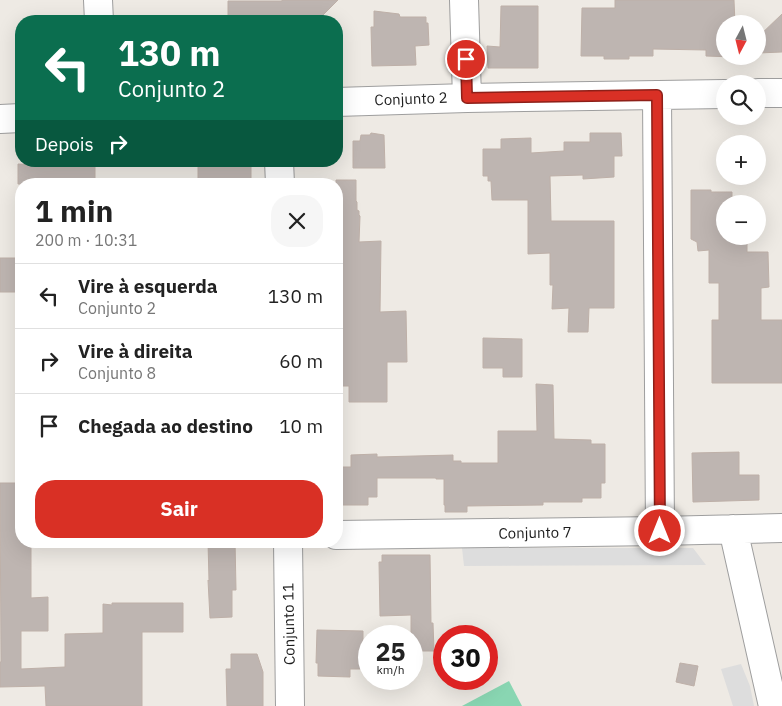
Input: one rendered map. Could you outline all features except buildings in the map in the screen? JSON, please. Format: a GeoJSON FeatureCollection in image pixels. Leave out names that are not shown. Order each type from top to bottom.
{"type":"FeatureCollection","features":[{"type":"Feature","properties":{"kind":"street"},"geometry":{"type":"LineString","coordinates":[[98,0],[98,15]]}},
{"type":"Feature","properties":{"kind":"street"},"geometry":{"type":"LineString","coordinates":[[464,0],[467,98]]}},
{"type":"Feature","properties":{"kind":"street"},"geometry":{"type":"LineString","coordinates":[[766,94],[782,93]]}},
{"type":"Feature","properties":{"kind":"street","name":"Conjunto 2"},"geometry":{"type":"LineString","coordinates":[[343,102],[716,94]]}},
{"type":"Feature","properties":{"kind":"street"},"geometry":{"type":"LineString","coordinates":[[657,95],[660,531]]}},
{"type":"Feature","properties":{"kind":"street"},"geometry":{"type":"LineString","coordinates":[[0,120],[15,119]]}},
{"type":"Feature","properties":{"kind":"street","name":"Conjunto 7"},"geometry":{"type":"LineString","coordinates":[[343,535],[782,528]]}},
{"type":"Feature","properties":{"kind":"street"},"geometry":{"type":"LineString","coordinates":[[733,529],[773,706]]}},
{"type":"Feature","properties":{"kind":"street","name":"Conjunto 11"},"geometry":{"type":"LineString","coordinates":[[288,548],[290,706]]}},
{"type":"Feature","properties":{"kind":"green space"},"geometry":{"type":"Polygon","coordinates":[[[509,681],[522,706],[462,706],[492,690],[498,690],[498,687],[509,681]]]}},
{"type":"Feature","properties":{"kind":"shaded area"},"geometry":{"type":"Polygon","coordinates":[[[462,548],[693,548],[706,565],[464,566],[462,548]]]}},
{"type":"Feature","properties":{"kind":"shaded area"},"geometry":{"type":"Polygon","coordinates":[[[741,664],[750,686],[754,706],[733,706],[721,669],[741,664]]]}},
{"type":"Feature","properties":{"kind":"route"},"geometry":{"type":"LineString","coordinates":[[466,59],[467,98],[657,95],[660,531]]}}]}
